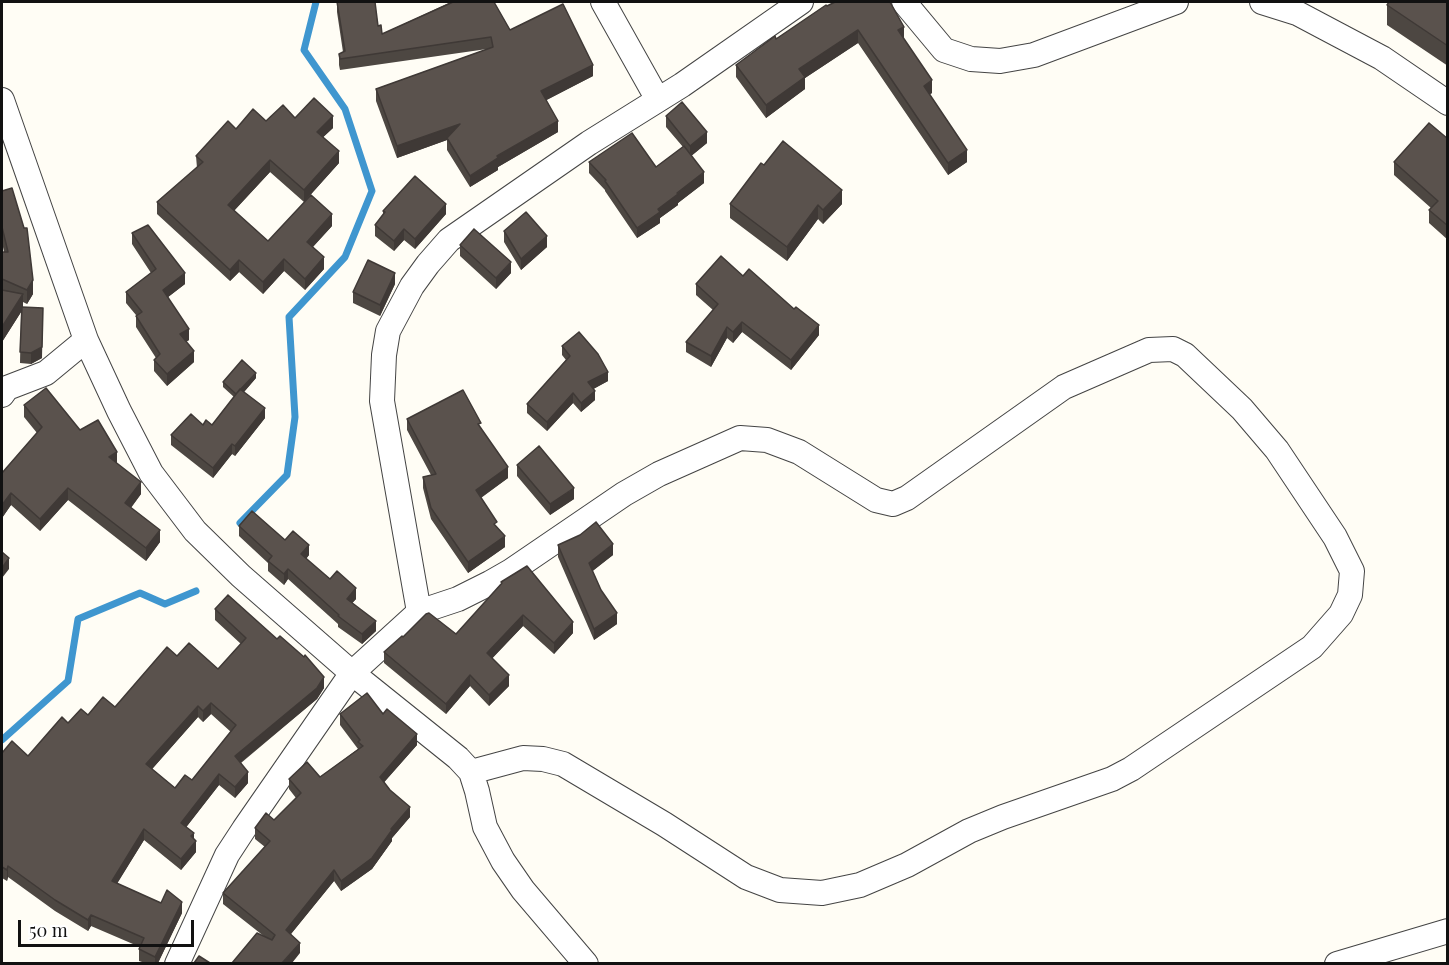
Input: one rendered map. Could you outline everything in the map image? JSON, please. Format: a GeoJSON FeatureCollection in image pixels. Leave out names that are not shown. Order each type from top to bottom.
{"type":"FeatureCollection","features":[{"type":"Feature","properties":{"kind":"street"},"geometry":{"type":"LineString","coordinates":[[603,2],[658,100]]}},
{"type":"Feature","properties":{"kind":"street"},"geometry":{"type":"LineString","coordinates":[[419,612],[382,401],[384,355],[388,331],[412,286],[449,240],[589,143],[658,100],[801,2]]}},
{"type":"Feature","properties":{"kind":"street"},"geometry":{"type":"LineString","coordinates":[[904,2],[944,50],[971,59],[1000,61],[1034,55],[1176,2]]}},
{"type":"Feature","properties":{"kind":"street"},"geometry":{"type":"LineString","coordinates":[[1262,2],[1297,13],[1382,58],[1448,103]]}},
{"type":"Feature","properties":{"kind":"street"},"geometry":{"type":"LineString","coordinates":[[2,100],[86,340],[151,473],[195,531],[242,576],[352,673],[458,758],[471,772],[485,827],[503,861],[523,890],[586,963]]}},
{"type":"Feature","properties":{"kind":"street"},"geometry":{"type":"LineString","coordinates":[[2,395],[7,388],[46,373],[86,340]]}},
{"type":"Feature","properties":{"kind":"street"},"geometry":{"type":"LineString","coordinates":[[177,963],[227,855],[352,673],[419,612],[458,598],[511,572],[624,494],[659,474],[740,438],[766,440],[799,452],[876,500],[893,504],[907,498],[1064,387],[1149,350],[1173,349],[1185,355],[1242,409],[1277,450],[1335,537],[1352,570],[1350,595],[1341,614],[1312,646],[1131,769],[1112,779],[969,831],[907,865],[860,885],[822,893],[780,890],[746,877],[664,824],[563,764],[543,759],[523,758],[471,772]]}},
{"type":"Feature","properties":{"kind":"street"},"geometry":{"type":"LineString","coordinates":[[1337,963],[1448,931]]}},
{"type":"Feature","properties":{"kind":"building"},"geometry":{"type":"Polygon","coordinates":[[[337,2],[375,2],[378,26],[381,25],[382,34],[453,2],[494,2],[510,30],[563,4],[593,65],[541,91],[558,121],[497,156],[498,158],[470,176],[447,138],[460,124],[397,146],[376,89],[493,47],[491,37],[340,59],[339,54],[345,51],[337,2]]]}},
{"type":"Feature","properties":{"kind":"building"},"geometry":{"type":"Polygon","coordinates":[[[835,2],[890,2],[904,27],[898,30],[932,80],[924,86],[967,150],[948,163],[858,30],[799,69],[805,77],[766,105],[736,65],[775,36],[776,39],[826,5],[835,2]]]}},
{"type":"Feature","properties":{"kind":"building"},"geometry":{"type":"Polygon","coordinates":[[[1389,2],[1448,2],[1448,46],[1387,5],[1389,2]]]}},
{"type":"Feature","properties":{"kind":"building"},"geometry":{"type":"Polygon","coordinates":[[[314,98],[333,116],[317,132],[339,151],[304,190],[270,160],[228,205],[268,241],[311,195],[332,214],[307,242],[324,257],[305,279],[284,259],[263,282],[239,260],[230,270],[157,202],[203,162],[196,156],[228,121],[236,129],[253,109],[266,121],[283,105],[295,118],[314,98]]]}},
{"type":"Feature","properties":{"kind":"building"},"geometry":{"type":"Polygon","coordinates":[[[682,102],[707,132],[690,146],[666,116],[682,102]]]}},
{"type":"Feature","properties":{"kind":"building"},"geometry":{"type":"Polygon","coordinates":[[[1429,123],[1448,139],[1448,226],[1429,210],[1438,201],[1394,162],[1429,123]]]}},
{"type":"Feature","properties":{"kind":"building"},"geometry":{"type":"Polygon","coordinates":[[[632,133],[656,167],[684,146],[704,172],[658,209],[660,212],[637,228],[606,180],[589,162],[632,133]]]}},
{"type":"Feature","properties":{"kind":"building"},"geometry":{"type":"Polygon","coordinates":[[[783,141],[842,190],[823,210],[818,205],[787,247],[730,204],[761,163],[764,165],[783,141]]]}},
{"type":"Feature","properties":{"kind":"building"},"geometry":{"type":"Polygon","coordinates":[[[415,176],[446,204],[415,239],[404,229],[394,241],[375,225],[385,212],[383,211],[415,176]]]}},
{"type":"Feature","properties":{"kind":"building"},"geometry":{"type":"Polygon","coordinates":[[[12,188],[24,228],[27,228],[33,280],[27,290],[2,279],[2,252],[8,252],[2,227],[2,191],[12,188]]]}},
{"type":"Feature","properties":{"kind":"building"},"geometry":{"type":"Polygon","coordinates":[[[526,212],[547,236],[521,259],[504,231],[526,212]]]}},
{"type":"Feature","properties":{"kind":"building"},"geometry":{"type":"Polygon","coordinates":[[[148,225],[185,273],[163,290],[189,329],[180,334],[194,351],[167,374],[154,360],[160,354],[136,316],[142,312],[126,292],[156,269],[132,233],[148,225]]]}},
{"type":"Feature","properties":{"kind":"building"},"geometry":{"type":"Polygon","coordinates":[[[474,229],[511,262],[496,278],[460,245],[474,229]]]}},
{"type":"Feature","properties":{"kind":"building"},"geometry":{"type":"Polygon","coordinates":[[[721,256],[743,276],[749,269],[794,309],[796,307],[819,325],[791,360],[742,322],[733,332],[727,327],[711,356],[686,342],[718,304],[696,284],[721,256]]]}},
{"type":"Feature","properties":{"kind":"building"},"geometry":{"type":"Polygon","coordinates":[[[368,260],[395,273],[380,305],[353,292],[368,260]]]}},
{"type":"Feature","properties":{"kind":"building"},"geometry":{"type":"Polygon","coordinates":[[[2,290],[23,294],[2,327],[2,290]]]}},
{"type":"Feature","properties":{"kind":"building"},"geometry":{"type":"Polygon","coordinates":[[[22,307],[43,308],[42,347],[31,353],[20,352],[22,307]]]}},
{"type":"Feature","properties":{"kind":"building"},"geometry":{"type":"Polygon","coordinates":[[[579,332],[598,354],[608,372],[588,382],[595,391],[581,403],[573,393],[547,422],[527,404],[570,356],[562,346],[579,332]]]}},
{"type":"Feature","properties":{"kind":"building"},"geometry":{"type":"Polygon","coordinates":[[[242,360],[256,373],[236,394],[223,382],[242,360]]]}},
{"type":"Feature","properties":{"kind":"building"},"geometry":{"type":"Polygon","coordinates":[[[46,388],[80,430],[98,420],[117,452],[109,457],[141,482],[125,503],[160,530],[146,548],[68,488],[40,519],[11,493],[2,505],[2,473],[42,427],[24,405],[46,388]]]}},
{"type":"Feature","properties":{"kind":"building"},"geometry":{"type":"Polygon","coordinates":[[[240,389],[265,408],[235,446],[232,444],[213,468],[171,435],[191,414],[203,425],[206,420],[212,425],[240,389]]]}},
{"type":"Feature","properties":{"kind":"building"},"geometry":{"type":"Polygon","coordinates":[[[463,390],[481,423],[478,424],[508,467],[476,490],[497,522],[494,524],[505,536],[468,562],[431,508],[423,477],[436,474],[407,419],[463,390]]]}},
{"type":"Feature","properties":{"kind":"building"},"geometry":{"type":"Polygon","coordinates":[[[539,446],[574,488],[550,504],[517,465],[539,446]]]}},
{"type":"Feature","properties":{"kind":"building"},"geometry":{"type":"Polygon","coordinates":[[[252,511],[285,540],[293,531],[309,545],[301,554],[330,579],[337,571],[356,588],[347,599],[376,621],[362,634],[338,616],[288,569],[284,574],[268,561],[272,556],[239,526],[252,511]]]}},
{"type":"Feature","properties":{"kind":"building"},"geometry":{"type":"Polygon","coordinates":[[[596,522],[613,544],[589,563],[601,590],[617,613],[594,629],[558,545],[580,535],[596,522]]]}},
{"type":"Feature","properties":{"kind":"building"},"geometry":{"type":"Polygon","coordinates":[[[2,552],[9,558],[2,568],[2,552]]]}},
{"type":"Feature","properties":{"kind":"building"},"geometry":{"type":"Polygon","coordinates":[[[527,566],[573,622],[554,643],[523,615],[487,653],[509,675],[489,695],[470,675],[446,704],[384,652],[429,613],[456,634],[501,582],[527,566]]]}},
{"type":"Feature","properties":{"kind":"building"},"geometry":{"type":"Polygon","coordinates":[[[228,595],[277,639],[280,636],[304,657],[305,655],[324,677],[317,688],[235,756],[248,772],[235,787],[219,774],[181,823],[194,833],[191,836],[196,841],[181,859],[144,829],[112,881],[161,903],[167,890],[182,902],[155,957],[139,949],[144,938],[91,915],[88,920],[55,900],[8,866],[7,870],[2,867],[2,753],[12,741],[28,756],[62,717],[68,723],[81,709],[88,715],[103,697],[115,707],[167,647],[177,656],[189,643],[218,669],[246,638],[215,609],[228,595]],[[211,703],[203,711],[198,706],[146,764],[175,788],[185,775],[192,780],[236,725],[211,703]]]}},
{"type":"Feature","properties":{"kind":"building"},"geometry":{"type":"Polygon","coordinates":[[[367,693],[383,714],[387,709],[417,734],[380,777],[390,790],[410,807],[391,829],[372,858],[341,881],[334,870],[286,930],[300,943],[282,963],[232,963],[257,933],[272,940],[275,935],[223,893],[270,841],[255,828],[266,813],[274,820],[301,793],[289,779],[307,762],[320,777],[363,746],[340,714],[367,693]]]}},
{"type":"Feature","properties":{"kind":"building"},"geometry":{"type":"Polygon","coordinates":[[[199,956],[210,963],[194,963],[199,956]]]}},
{"type":"Feature","properties":{"kind":"waterway"},"geometry":{"type":"LineString","coordinates":[[240,523],[287,475],[295,417],[289,317],[345,257],[372,191],[345,109],[304,50],[316,2]]}},
{"type":"Feature","properties":{"kind":"waterway"},"geometry":{"type":"LineString","coordinates":[[2,740],[68,681],[78,619],[140,593],[165,604],[196,591]]}}]}
